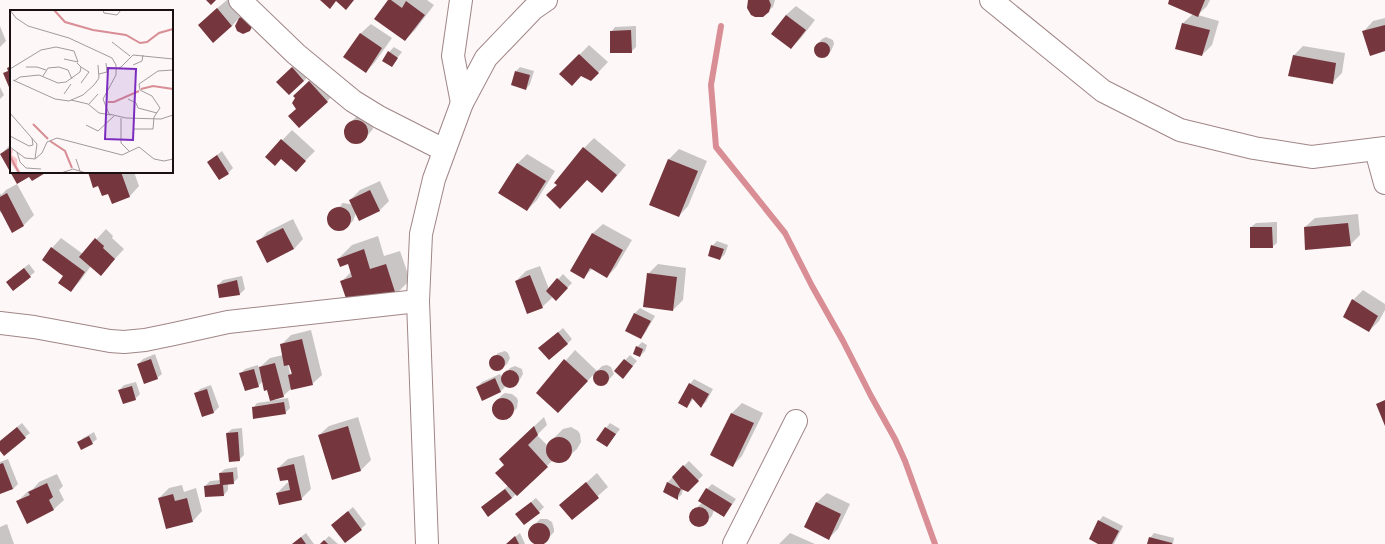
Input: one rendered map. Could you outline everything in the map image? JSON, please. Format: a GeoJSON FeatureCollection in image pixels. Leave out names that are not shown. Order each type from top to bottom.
{"type":"FeatureCollection","features":[{"type":"Feature","properties":{"kind":"street"},"geometry":{"type":"LineString","coordinates":[[240,0],[296,54],[353,101],[379,117],[444,150]]}},
{"type":"Feature","properties":{"kind":"street"},"geometry":{"type":"LineString","coordinates":[[461,0],[453,56],[462,103]]}},
{"type":"Feature","properties":{"kind":"street"},"geometry":{"type":"LineString","coordinates":[[427,544],[418,301],[421,234],[434,179],[444,150],[462,103],[486,58],[533,9],[546,0]]}},
{"type":"Feature","properties":{"kind":"street"},"geometry":{"type":"LineString","coordinates":[[992,0],[1103,91],[1180,130],[1254,148],[1312,157],[1381,149],[1385,183]]}},
{"type":"Feature","properties":{"kind":"street"},"geometry":{"type":"LineString","coordinates":[[0,323],[124,342],[145,340],[228,322],[418,301]]}},
{"type":"Feature","properties":{"kind":"street"},"geometry":{"type":"LineString","coordinates":[[734,544],[796,422]]}},
{"type":"Feature","properties":{"kind":"building"},"geometry":{"type":"Polygon","coordinates":[[[206,0],[216,0],[211,5],[206,0]]]}},
{"type":"Feature","properties":{"kind":"building"},"geometry":{"type":"Polygon","coordinates":[[[320,0],[354,0],[346,10],[336,1],[330,9],[320,0]]]}},
{"type":"Feature","properties":{"kind":"building"},"geometry":{"type":"Polygon","coordinates":[[[388,0],[391,0],[402,8],[406,1],[425,15],[405,41],[374,19],[388,0]]]}},
{"type":"Feature","properties":{"kind":"building"},"geometry":{"type":"Polygon","coordinates":[[[748,0],[769,0],[771,5],[769,12],[763,17],[755,17],[751,15],[747,8],[748,0]]]}},
{"type":"Feature","properties":{"kind":"building"},"geometry":{"type":"Polygon","coordinates":[[[1169,0],[1205,0],[1198,17],[1168,4],[1169,0]]]}},
{"type":"Feature","properties":{"kind":"building"},"geometry":{"type":"Polygon","coordinates":[[[217,8],[232,26],[213,43],[198,25],[217,8]]]}},
{"type":"Feature","properties":{"kind":"building"},"geometry":{"type":"Polygon","coordinates":[[[786,15],[806,30],[791,49],[771,34],[786,15]]]}},
{"type":"Feature","properties":{"kind":"building"},"geometry":{"type":"Polygon","coordinates":[[[244,16],[252,26],[250,31],[243,34],[237,31],[235,26],[239,18],[244,16]]]}},
{"type":"Feature","properties":{"kind":"building"},"geometry":{"type":"Polygon","coordinates":[[[1182,23],[1210,30],[1202,56],[1175,49],[1182,23]]]}},
{"type":"Feature","properties":{"kind":"building"},"geometry":{"type":"Polygon","coordinates":[[[1385,25],[1385,51],[1370,56],[1362,31],[1385,25]]]}},
{"type":"Feature","properties":{"kind":"building"},"geometry":{"type":"Polygon","coordinates":[[[631,30],[632,53],[610,53],[610,31],[631,30]]]}},
{"type":"Feature","properties":{"kind":"building"},"geometry":{"type":"Polygon","coordinates":[[[360,33],[382,48],[366,73],[343,57],[360,33]]]}},
{"type":"Feature","properties":{"kind":"building"},"geometry":{"type":"Polygon","coordinates":[[[819,42],[825,42],[830,47],[828,56],[825,58],[819,58],[814,53],[814,47],[819,42]]]}},
{"type":"Feature","properties":{"kind":"building"},"geometry":{"type":"Polygon","coordinates":[[[388,51],[398,58],[392,67],[382,61],[388,51]]]}},
{"type":"Feature","properties":{"kind":"building"},"geometry":{"type":"Polygon","coordinates":[[[579,54],[599,73],[591,81],[581,76],[572,86],[559,74],[579,54]]]}},
{"type":"Feature","properties":{"kind":"building"},"geometry":{"type":"Polygon","coordinates":[[[1293,55],[1336,63],[1333,84],[1288,76],[1293,55]]]}},
{"type":"Feature","properties":{"kind":"building"},"geometry":{"type":"Polygon","coordinates":[[[10,66],[10,90],[3,73],[8,71],[7,68],[10,66]]]}},
{"type":"Feature","properties":{"kind":"building"},"geometry":{"type":"Polygon","coordinates":[[[292,67],[304,81],[289,95],[276,82],[292,67]]]}},
{"type":"Feature","properties":{"kind":"building"},"geometry":{"type":"Polygon","coordinates":[[[515,71],[530,75],[526,90],[511,85],[515,71]]]}},
{"type":"Feature","properties":{"kind":"building"},"geometry":{"type":"Polygon","coordinates":[[[309,81],[328,102],[299,128],[288,116],[296,109],[292,103],[295,98],[293,96],[309,81]]]}},
{"type":"Feature","properties":{"kind":"building"},"geometry":{"type":"Polygon","coordinates":[[[356,120],[361,121],[367,127],[367,137],[361,143],[356,144],[351,143],[345,137],[344,132],[345,127],[351,121],[356,120]]]}},
{"type":"Feature","properties":{"kind":"building"},"geometry":{"type":"Polygon","coordinates":[[[281,139],[306,161],[296,172],[281,159],[275,166],[265,157],[281,139]]]}},
{"type":"Feature","properties":{"kind":"building"},"geometry":{"type":"Polygon","coordinates":[[[583,147],[617,175],[602,193],[587,180],[560,209],[546,195],[557,185],[554,183],[583,147]]]}},
{"type":"Feature","properties":{"kind":"building"},"geometry":{"type":"Polygon","coordinates":[[[10,148],[10,172],[0,154],[10,148]]]}},
{"type":"Feature","properties":{"kind":"building"},"geometry":{"type":"Polygon","coordinates":[[[217,155],[229,174],[219,180],[207,162],[217,155]]]}},
{"type":"Feature","properties":{"kind":"building"},"geometry":{"type":"Polygon","coordinates":[[[668,159],[698,171],[679,217],[649,205],[668,159]]]}},
{"type":"Feature","properties":{"kind":"building"},"geometry":{"type":"Polygon","coordinates":[[[517,163],[546,181],[527,211],[498,193],[517,163]]]}},
{"type":"Feature","properties":{"kind":"building"},"geometry":{"type":"Polygon","coordinates":[[[11,173],[45,173],[32,181],[29,177],[17,184],[11,173]]]}},
{"type":"Feature","properties":{"kind":"building"},"geometry":{"type":"Polygon","coordinates":[[[88,173],[121,173],[130,197],[112,204],[108,194],[102,196],[98,186],[93,188],[88,173]]]}},
{"type":"Feature","properties":{"kind":"building"},"geometry":{"type":"Polygon","coordinates":[[[370,190],[380,211],[359,221],[349,200],[370,190]]]}},
{"type":"Feature","properties":{"kind":"building"},"geometry":{"type":"Polygon","coordinates":[[[7,193],[24,226],[12,233],[0,210],[0,197],[7,193]]]}},
{"type":"Feature","properties":{"kind":"building"},"geometry":{"type":"Polygon","coordinates":[[[339,207],[344,208],[350,214],[350,224],[344,230],[339,231],[334,230],[328,224],[327,219],[328,214],[334,208],[339,207]]]}},
{"type":"Feature","properties":{"kind":"building"},"geometry":{"type":"Polygon","coordinates":[[[1348,223],[1351,246],[1305,250],[1304,227],[1348,223]]]}},
{"type":"Feature","properties":{"kind":"building"},"geometry":{"type":"Polygon","coordinates":[[[1250,227],[1272,227],[1273,248],[1250,248],[1250,227]]]}},
{"type":"Feature","properties":{"kind":"building"},"geometry":{"type":"Polygon","coordinates":[[[283,228],[294,249],[267,263],[256,241],[283,228]]]}},
{"type":"Feature","properties":{"kind":"building"},"geometry":{"type":"Polygon","coordinates":[[[592,233],[623,250],[607,278],[590,268],[584,279],[570,271],[592,233]]]}},
{"type":"Feature","properties":{"kind":"building"},"geometry":{"type":"Polygon","coordinates":[[[95,238],[115,259],[101,276],[79,257],[95,238]]]}},
{"type":"Feature","properties":{"kind":"building"},"geometry":{"type":"Polygon","coordinates":[[[711,245],[724,249],[720,260],[708,256],[711,245]]]}},
{"type":"Feature","properties":{"kind":"building"},"geometry":{"type":"Polygon","coordinates":[[[51,247],[85,272],[71,292],[58,283],[63,276],[42,260],[51,247]]]}},
{"type":"Feature","properties":{"kind":"building"},"geometry":{"type":"Polygon","coordinates":[[[364,249],[370,269],[386,264],[396,295],[350,310],[340,281],[352,277],[348,264],[340,267],[337,259],[364,249]]]}},
{"type":"Feature","properties":{"kind":"building"},"geometry":{"type":"Polygon","coordinates":[[[24,268],[31,277],[13,291],[6,282],[24,268]]]}},
{"type":"Feature","properties":{"kind":"building"},"geometry":{"type":"Polygon","coordinates":[[[647,273],[677,277],[673,311],[643,307],[647,273]]]}},
{"type":"Feature","properties":{"kind":"building"},"geometry":{"type":"Polygon","coordinates":[[[530,275],[543,308],[527,314],[515,281],[530,275]]]}},
{"type":"Feature","properties":{"kind":"building"},"geometry":{"type":"Polygon","coordinates":[[[557,278],[568,288],[556,301],[546,291],[557,278]]]}},
{"type":"Feature","properties":{"kind":"building"},"geometry":{"type":"Polygon","coordinates":[[[237,280],[240,295],[219,298],[217,285],[237,280]]]}},
{"type":"Feature","properties":{"kind":"building"},"geometry":{"type":"Polygon","coordinates":[[[1352,299],[1378,316],[1369,332],[1343,317],[1352,299]]]}},
{"type":"Feature","properties":{"kind":"building"},"geometry":{"type":"Polygon","coordinates":[[[634,313],[651,321],[641,339],[625,331],[634,313]]]}},
{"type":"Feature","properties":{"kind":"building"},"geometry":{"type":"Polygon","coordinates":[[[558,332],[568,344],[549,360],[538,348],[558,332]]]}},
{"type":"Feature","properties":{"kind":"building"},"geometry":{"type":"Polygon","coordinates":[[[302,339],[313,385],[291,390],[288,375],[292,374],[289,365],[284,366],[280,344],[302,339]]]}},
{"type":"Feature","properties":{"kind":"building"},"geometry":{"type":"Polygon","coordinates":[[[636,346],[643,349],[640,357],[633,354],[636,346]]]}},
{"type":"Feature","properties":{"kind":"building"},"geometry":{"type":"Polygon","coordinates":[[[497,355],[503,357],[505,363],[503,369],[497,371],[491,369],[489,363],[491,357],[497,355]]]}},
{"type":"Feature","properties":{"kind":"building"},"geometry":{"type":"Polygon","coordinates":[[[151,359],[158,379],[144,384],[137,364],[151,359]]]}},
{"type":"Feature","properties":{"kind":"building"},"geometry":{"type":"Polygon","coordinates":[[[564,359],[588,381],[558,413],[536,393],[564,359]]]}},
{"type":"Feature","properties":{"kind":"building"},"geometry":{"type":"Polygon","coordinates":[[[624,359],[633,366],[623,379],[614,371],[624,359]]]}},
{"type":"Feature","properties":{"kind":"building"},"geometry":{"type":"Polygon","coordinates":[[[275,363],[284,397],[270,401],[267,390],[264,391],[259,367],[275,363]]]}},
{"type":"Feature","properties":{"kind":"building"},"geometry":{"type":"Polygon","coordinates":[[[254,369],[259,387],[245,391],[239,373],[254,369]]]}},
{"type":"Feature","properties":{"kind":"building"},"geometry":{"type":"Polygon","coordinates":[[[510,370],[516,373],[519,379],[516,385],[510,388],[504,385],[501,379],[504,373],[510,370]]]}},
{"type":"Feature","properties":{"kind":"building"},"geometry":{"type":"Polygon","coordinates":[[[598,370],[604,370],[609,375],[607,384],[604,386],[598,386],[593,381],[593,375],[598,370]]]}},
{"type":"Feature","properties":{"kind":"building"},"geometry":{"type":"Polygon","coordinates":[[[495,378],[501,392],[482,401],[476,387],[495,378]]]}},
{"type":"Feature","properties":{"kind":"building"},"geometry":{"type":"Polygon","coordinates":[[[689,383],[709,394],[701,408],[692,398],[687,408],[678,403],[689,383]]]}},
{"type":"Feature","properties":{"kind":"building"},"geometry":{"type":"Polygon","coordinates":[[[132,386],[136,400],[123,404],[118,390],[132,386]]]}},
{"type":"Feature","properties":{"kind":"building"},"geometry":{"type":"Polygon","coordinates":[[[207,389],[214,413],[202,417],[194,393],[207,389]]]}},
{"type":"Feature","properties":{"kind":"building"},"geometry":{"type":"Polygon","coordinates":[[[503,398],[511,401],[514,409],[511,417],[503,420],[495,417],[492,409],[495,401],[503,398]]]}},
{"type":"Feature","properties":{"kind":"building"},"geometry":{"type":"Polygon","coordinates":[[[1385,400],[1385,426],[1376,404],[1385,400]]]}},
{"type":"Feature","properties":{"kind":"building"},"geometry":{"type":"Polygon","coordinates":[[[284,402],[286,414],[253,419],[252,407],[284,402]]]}},
{"type":"Feature","properties":{"kind":"building"},"geometry":{"type":"Polygon","coordinates":[[[731,413],[754,423],[733,467],[710,455],[731,413]]]}},
{"type":"Feature","properties":{"kind":"building"},"geometry":{"type":"Polygon","coordinates":[[[348,426],[361,471],[332,480],[318,435],[348,426]]]}},
{"type":"Feature","properties":{"kind":"building"},"geometry":{"type":"Polygon","coordinates":[[[534,426],[538,435],[528,445],[548,467],[517,496],[495,473],[504,465],[499,459],[534,426]]]}},
{"type":"Feature","properties":{"kind":"building"},"geometry":{"type":"Polygon","coordinates":[[[17,427],[26,438],[4,456],[0,451],[0,441],[17,427]]]}},
{"type":"Feature","properties":{"kind":"building"},"geometry":{"type":"Polygon","coordinates":[[[605,427],[616,434],[607,447],[596,440],[605,427]]]}},
{"type":"Feature","properties":{"kind":"building"},"geometry":{"type":"Polygon","coordinates":[[[238,432],[240,461],[229,462],[226,433],[238,432]]]}},
{"type":"Feature","properties":{"kind":"building"},"geometry":{"type":"Polygon","coordinates":[[[89,436],[93,444],[81,450],[77,442],[89,436]]]}},
{"type":"Feature","properties":{"kind":"building"},"geometry":{"type":"Polygon","coordinates":[[[559,437],[568,441],[572,450],[568,459],[559,463],[550,459],[546,450],[550,441],[559,437]]]}},
{"type":"Feature","properties":{"kind":"building"},"geometry":{"type":"Polygon","coordinates":[[[3,463],[13,489],[0,494],[0,464],[3,463]]]}},
{"type":"Feature","properties":{"kind":"building"},"geometry":{"type":"Polygon","coordinates":[[[294,464],[302,500],[279,505],[276,493],[290,490],[288,480],[280,481],[277,468],[294,464]]]}},
{"type":"Feature","properties":{"kind":"building"},"geometry":{"type":"Polygon","coordinates":[[[683,465],[699,481],[688,492],[681,489],[672,477],[683,465]]]}},
{"type":"Feature","properties":{"kind":"building"},"geometry":{"type":"Polygon","coordinates":[[[233,472],[234,484],[223,485],[224,496],[205,497],[204,486],[220,484],[219,473],[233,472]]]}},
{"type":"Feature","properties":{"kind":"building"},"geometry":{"type":"Polygon","coordinates":[[[586,482],[599,498],[572,520],[559,505],[586,482]]]}},
{"type":"Feature","properties":{"kind":"building"},"geometry":{"type":"Polygon","coordinates":[[[667,482],[681,489],[678,500],[663,492],[667,482]]]}},
{"type":"Feature","properties":{"kind":"building"},"geometry":{"type":"Polygon","coordinates":[[[47,483],[53,497],[49,500],[54,510],[27,524],[16,501],[30,495],[28,492],[47,483]]]}},
{"type":"Feature","properties":{"kind":"building"},"geometry":{"type":"Polygon","coordinates":[[[706,488],[732,504],[724,517],[698,501],[706,488]]]}},
{"type":"Feature","properties":{"kind":"building"},"geometry":{"type":"Polygon","coordinates":[[[505,489],[512,498],[488,517],[481,507],[505,489]]]}},
{"type":"Feature","properties":{"kind":"building"},"geometry":{"type":"Polygon","coordinates":[[[173,494],[175,501],[187,498],[193,522],[166,529],[158,498],[173,494]]]}},
{"type":"Feature","properties":{"kind":"building"},"geometry":{"type":"Polygon","coordinates":[[[531,502],[540,513],[524,525],[515,514],[531,502]]]}},
{"type":"Feature","properties":{"kind":"building"},"geometry":{"type":"Polygon","coordinates":[[[816,502],[841,514],[829,540],[804,527],[816,502]]]}},
{"type":"Feature","properties":{"kind":"building"},"geometry":{"type":"Polygon","coordinates":[[[699,507],[706,510],[709,517],[706,524],[699,527],[692,524],[689,517],[692,510],[699,507]]]}},
{"type":"Feature","properties":{"kind":"building"},"geometry":{"type":"Polygon","coordinates":[[[348,511],[362,530],[345,543],[331,525],[348,511]]]}},
{"type":"Feature","properties":{"kind":"building"},"geometry":{"type":"Polygon","coordinates":[[[1098,520],[1119,531],[1112,544],[1098,544],[1089,539],[1098,520]]]}},
{"type":"Feature","properties":{"kind":"building"},"geometry":{"type":"Polygon","coordinates":[[[539,523],[547,526],[550,534],[547,542],[539,545],[531,542],[528,534],[531,526],[539,523]]]}},
{"type":"Feature","properties":{"kind":"building"},"geometry":{"type":"Polygon","coordinates":[[[515,536],[519,544],[506,544],[515,536]]]}},
{"type":"Feature","properties":{"kind":"building"},"geometry":{"type":"Polygon","coordinates":[[[301,537],[306,544],[292,544],[301,537]]]}},
{"type":"Feature","properties":{"kind":"building"},"geometry":{"type":"Polygon","coordinates":[[[1149,537],[1172,543],[1172,544],[1147,544],[1149,537]]]}},
{"type":"Feature","properties":{"kind":"building"},"geometry":{"type":"Polygon","coordinates":[[[324,540],[328,544],[320,544],[324,540]]]}},
{"type":"Feature","properties":{"kind":"waterway"},"geometry":{"type":"LineString","coordinates":[[721,26],[711,85],[716,147],[785,233],[895,439],[905,461],[935,544]]}}]}
